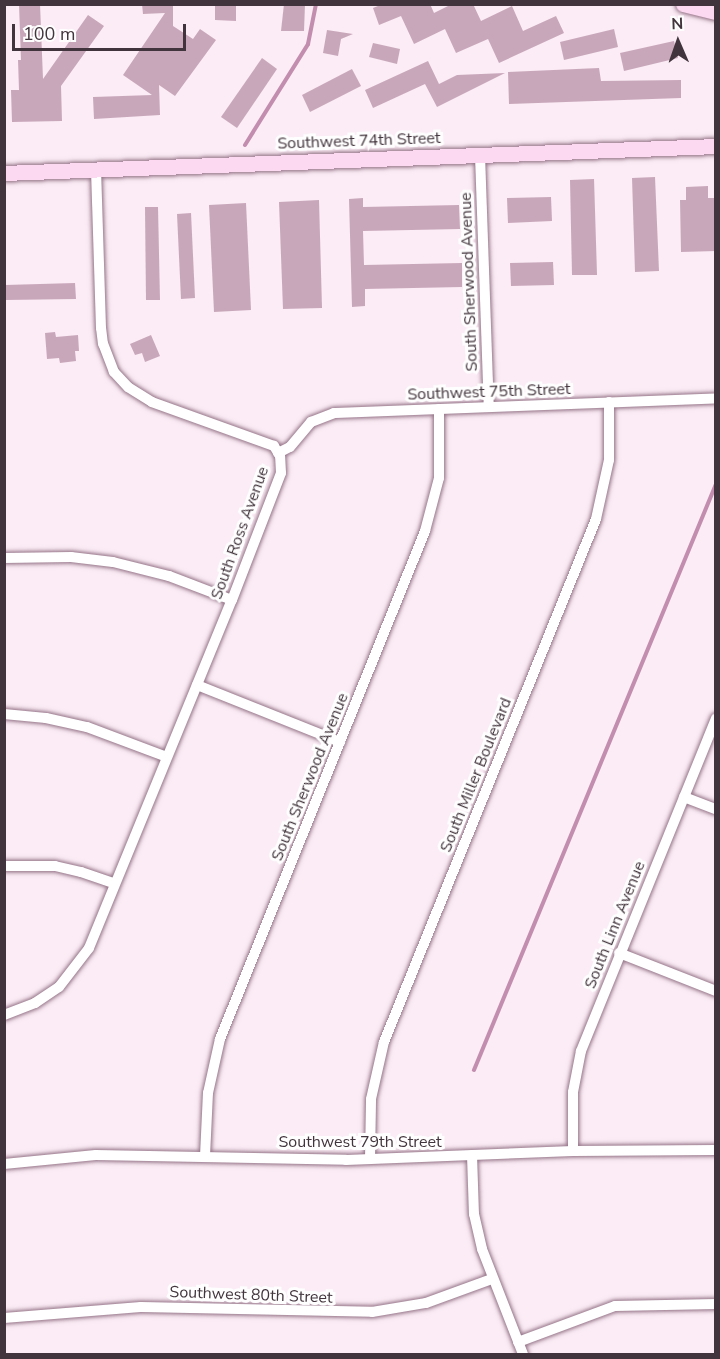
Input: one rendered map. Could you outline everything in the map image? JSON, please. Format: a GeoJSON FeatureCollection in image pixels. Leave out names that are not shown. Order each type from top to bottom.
{"type":"FeatureCollection","features":[{"type":"Feature","properties":{"kind":"main road"},"geometry":{"type":"LineString","coordinates":[[683,4],[716,12]]}},
{"type":"Feature","properties":{"kind":"main road","name":"Southwest 74th Street"},"geometry":{"type":"LineString","coordinates":[[4,173],[716,146]]}},
{"type":"Feature","properties":{"kind":"street","name":"South Sherwood Avenue"},"geometry":{"type":"LineString","coordinates":[[480,155],[489,407]]}},
{"type":"Feature","properties":{"kind":"street","name":"South Ross Avenue"},"geometry":{"type":"LineString","coordinates":[[4,1015],[35,1003],[69,977],[89,948],[108,903],[113,884],[123,867],[232,600],[281,472],[278,453],[265,442],[143,397],[128,387],[114,372],[103,344],[100,328],[96,169]]}},
{"type":"Feature","properties":{"kind":"street","name":"Southwest 75th Street"},"geometry":{"type":"LineString","coordinates":[[278,453],[290,447],[304,428],[326,415],[716,398]]}},
{"type":"Feature","properties":{"kind":"street","name":"South Miller Boulevard"},"geometry":{"type":"LineString","coordinates":[[370,1159],[371,1099],[384,1042],[596,519],[609,460],[609,402]]}},
{"type":"Feature","properties":{"kind":"street","name":"South Sherwood Avenue"},"geometry":{"type":"LineString","coordinates":[[205,1156],[208,1093],[220,1039],[432,508],[440,462],[439,409]]}},
{"type":"Feature","properties":{"kind":"street"},"geometry":{"type":"LineString","coordinates":[[4,558],[71,557],[113,561],[169,576],[232,600]]}},
{"type":"Feature","properties":{"kind":"street"},"geometry":{"type":"LineString","coordinates":[[197,685],[340,742]]}},
{"type":"Feature","properties":{"kind":"street"},"geometry":{"type":"LineString","coordinates":[[4,714],[79,724],[167,757]]}},
{"type":"Feature","properties":{"kind":"street","name":"South Linn Avenue"},"geometry":{"type":"LineString","coordinates":[[573,1151],[573,1092],[577,1062],[619,953],[716,718]]}},
{"type":"Feature","properties":{"kind":"street"},"geometry":{"type":"LineString","coordinates":[[684,797],[716,810]]}},
{"type":"Feature","properties":{"kind":"street"},"geometry":{"type":"LineString","coordinates":[[4,866],[55,866],[81,872],[113,884]]}},
{"type":"Feature","properties":{"kind":"street"},"geometry":{"type":"LineString","coordinates":[[619,953],[716,991]]}},
{"type":"Feature","properties":{"kind":"street","name":"Southwest 79th Street"},"geometry":{"type":"LineString","coordinates":[[4,1164],[96,1155],[370,1159],[573,1151],[716,1150]]}},
{"type":"Feature","properties":{"kind":"street"},"geometry":{"type":"LineString","coordinates":[[472,1155],[476,1221],[492,1279],[523,1354]]}},
{"type":"Feature","properties":{"kind":"street","name":"Southwest 80th Street"},"geometry":{"type":"LineString","coordinates":[[4,1318],[141,1307],[356,1313],[387,1311],[433,1301],[492,1279]]}},
{"type":"Feature","properties":{"kind":"street"},"geometry":{"type":"LineString","coordinates":[[518,1342],[615,1306],[716,1304]]}},
{"type":"Feature","properties":{"kind":"building"},"geometry":{"type":"Polygon","coordinates":[[[19,4],[40,4],[43,79],[88,15],[104,26],[61,86],[62,121],[12,122],[11,90],[19,90],[18,60],[21,60],[19,4]]]}},
{"type":"Feature","properties":{"kind":"building"},"geometry":{"type":"Polygon","coordinates":[[[142,4],[173,4],[173,26],[193,39],[200,29],[216,40],[175,96],[159,85],[160,115],[94,119],[93,97],[152,95],[123,75],[165,13],[143,14],[142,4]]]}},
{"type":"Feature","properties":{"kind":"building"},"geometry":{"type":"Polygon","coordinates":[[[215,4],[236,4],[236,21],[215,20],[215,4]]]}},
{"type":"Feature","properties":{"kind":"building"},"geometry":{"type":"Polygon","coordinates":[[[284,4],[305,4],[304,31],[281,31],[284,4]]]}},
{"type":"Feature","properties":{"kind":"building"},"geometry":{"type":"Polygon","coordinates":[[[383,4],[430,4],[434,13],[452,4],[473,4],[481,21],[512,6],[523,31],[556,16],[564,33],[499,63],[488,39],[456,53],[445,29],[414,44],[401,16],[379,25],[373,8],[383,4]]]}},
{"type":"Feature","properties":{"kind":"building"},"geometry":{"type":"Polygon","coordinates":[[[614,29],[618,47],[564,60],[560,42],[614,29]]]}},
{"type":"Feature","properties":{"kind":"building"},"geometry":{"type":"Polygon","coordinates":[[[327,30],[353,34],[341,39],[338,56],[323,53],[327,30]]]}},
{"type":"Feature","properties":{"kind":"building"},"geometry":{"type":"Polygon","coordinates":[[[674,41],[678,58],[624,71],[620,53],[674,41]]]}},
{"type":"Feature","properties":{"kind":"building"},"geometry":{"type":"Polygon","coordinates":[[[373,43],[400,49],[397,64],[369,57],[373,43]]]}},
{"type":"Feature","properties":{"kind":"building"},"geometry":{"type":"Polygon","coordinates":[[[262,58],[277,69],[237,128],[221,117],[262,58]]]}},
{"type":"Feature","properties":{"kind":"building"},"geometry":{"type":"Polygon","coordinates":[[[428,61],[439,84],[457,75],[505,73],[437,107],[425,84],[373,108],[365,90],[428,61]]]}},
{"type":"Feature","properties":{"kind":"building"},"geometry":{"type":"Polygon","coordinates":[[[599,68],[601,81],[681,80],[681,98],[509,104],[508,72],[599,68]]]}},
{"type":"Feature","properties":{"kind":"building"},"geometry":{"type":"Polygon","coordinates":[[[352,69],[361,86],[310,112],[302,95],[352,69]]]}},
{"type":"Feature","properties":{"kind":"building"},"geometry":{"type":"Polygon","coordinates":[[[655,177],[659,271],[635,272],[632,178],[655,177]]]}},
{"type":"Feature","properties":{"kind":"building"},"geometry":{"type":"Polygon","coordinates":[[[594,179],[597,275],[572,275],[570,180],[594,179]]]}},
{"type":"Feature","properties":{"kind":"building"},"geometry":{"type":"Polygon","coordinates":[[[708,186],[708,198],[716,198],[716,251],[681,252],[680,200],[686,200],[686,187],[708,186]]]}},
{"type":"Feature","properties":{"kind":"building"},"geometry":{"type":"Polygon","coordinates":[[[551,197],[552,221],[508,223],[507,198],[551,197]]]}},
{"type":"Feature","properties":{"kind":"building"},"geometry":{"type":"Polygon","coordinates":[[[363,198],[363,207],[459,205],[460,229],[363,231],[364,265],[462,263],[462,287],[365,289],[365,306],[352,307],[349,199],[363,198]]]}},
{"type":"Feature","properties":{"kind":"building"},"geometry":{"type":"Polygon","coordinates":[[[319,200],[322,308],[283,309],[279,202],[319,200]]]}},
{"type":"Feature","properties":{"kind":"building"},"geometry":{"type":"Polygon","coordinates":[[[246,203],[251,310],[214,312],[209,205],[246,203]]]}},
{"type":"Feature","properties":{"kind":"building"},"geometry":{"type":"Polygon","coordinates":[[[145,207],[158,207],[160,300],[146,300],[145,207]]]}},
{"type":"Feature","properties":{"kind":"building"},"geometry":{"type":"Polygon","coordinates":[[[191,213],[195,298],[181,299],[177,214],[191,213]]]}},
{"type":"Feature","properties":{"kind":"building"},"geometry":{"type":"Polygon","coordinates":[[[553,262],[554,285],[511,286],[510,263],[553,262]]]}},
{"type":"Feature","properties":{"kind":"building"},"geometry":{"type":"Polygon","coordinates":[[[75,283],[76,299],[6,300],[5,285],[75,283]]]}},
{"type":"Feature","properties":{"kind":"building"},"geometry":{"type":"Polygon","coordinates":[[[55,332],[56,337],[78,335],[79,351],[75,351],[76,361],[60,363],[59,358],[47,359],[45,333],[55,332]]]}},
{"type":"Feature","properties":{"kind":"building"},"geometry":{"type":"Polygon","coordinates":[[[151,335],[160,356],[145,362],[142,353],[135,355],[130,344],[151,335]]]}},
{"type":"Feature","properties":{"kind":"waterway"},"geometry":{"type":"LineString","coordinates":[[245,145],[308,44],[316,4]]}},
{"type":"Feature","properties":{"kind":"waterway"},"geometry":{"type":"LineString","coordinates":[[474,1070],[716,484]]}}]}
